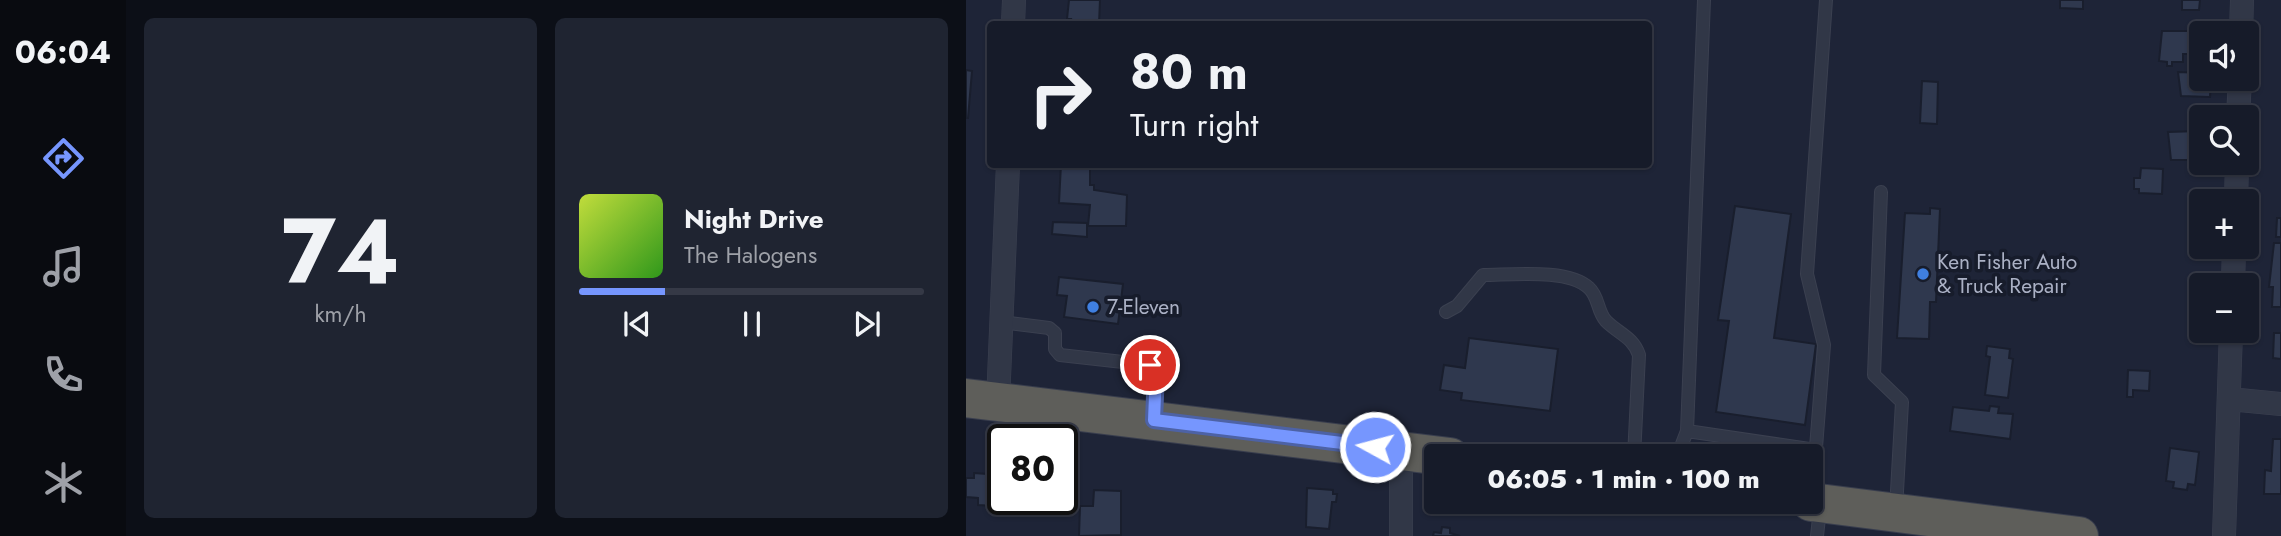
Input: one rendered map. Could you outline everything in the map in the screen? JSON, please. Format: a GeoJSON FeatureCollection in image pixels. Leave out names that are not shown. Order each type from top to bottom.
{"type":"FeatureCollection","features":[{"type":"Feature","properties":{"kind":"highway"},"geometry":{"type":"LineString","coordinates":[[982,400],[1424,454]]}},
{"type":"Feature","properties":{"kind":"highway"},"geometry":{"type":"LineString","coordinates":[[1823,511],[1896,513],[2079,536]]}},
{"type":"Feature","properties":{"kind":"street"},"geometry":{"type":"LineString","coordinates":[[1013,21],[1014,0]]}},
{"type":"Feature","properties":{"kind":"street"},"geometry":{"type":"LineString","coordinates":[[2241,21],[2242,0]]}},
{"type":"Feature","properties":{"kind":"street"},"geometry":{"type":"LineString","coordinates":[[982,400],[1002,322],[1008,168]]}},
{"type":"Feature","properties":{"kind":"street"},"geometry":{"type":"LineString","coordinates":[[2224,536],[2231,343]]}},
{"type":"Feature","properties":{"kind":"street"},"geometry":{"type":"LineString","coordinates":[[2229,399],[2281,404]]}},
{"type":"Feature","properties":{"kind":"street"},"geometry":{"type":"LineString","coordinates":[[1401,451],[1401,536]]}},
{"type":"Feature","properties":{"kind":"lane"},"geometry":{"type":"LineString","coordinates":[[1682,444],[1687,430],[1704,0]]}},
{"type":"Feature","properties":{"kind":"lane"},"geometry":{"type":"LineString","coordinates":[[1816,444],[1824,345],[1807,274],[1826,0]]}},
{"type":"Feature","properties":{"kind":"lane"},"geometry":{"type":"LineString","coordinates":[[1881,192],[1874,374],[1902,402],[1896,513]]}},
{"type":"Feature","properties":{"kind":"lane"},"geometry":{"type":"LineString","coordinates":[[1446,312],[1457,306],[1483,275],[1556,276],[1578,280],[1589,288],[1602,315],[1636,345],[1639,355],[1635,444]]}},
{"type":"Feature","properties":{"kind":"lane"},"geometry":{"type":"LineString","coordinates":[[1002,322],[1049,328],[1055,333],[1055,349],[1060,355],[1150,365],[1156,372],[1154,420]]}},
{"type":"Feature","properties":{"kind":"lane"},"geometry":{"type":"LineString","coordinates":[[1687,430],[1777,444]]}},
{"type":"Feature","properties":{"kind":"building"},"geometry":{"type":"Polygon","coordinates":[[[1069,0],[1100,0],[1099,21],[1067,19],[1069,0]]]}},
{"type":"Feature","properties":{"kind":"building"},"geometry":{"type":"Polygon","coordinates":[[[2060,0],[2083,0],[2083,9],[2060,8],[2060,0]]]}},
{"type":"Feature","properties":{"kind":"building"},"geometry":{"type":"Polygon","coordinates":[[[2182,0],[2200,0],[2199,10],[2182,10],[2182,0]]]}},
{"type":"Feature","properties":{"kind":"building"},"geometry":{"type":"Polygon","coordinates":[[[2162,31],[2189,31],[2189,54],[2183,54],[2183,62],[2172,62],[2172,66],[2167,66],[2167,62],[2159,61],[2162,31]]]}},
{"type":"Feature","properties":{"kind":"building"},"geometry":{"type":"Polygon","coordinates":[[[966,70],[972,71],[968,118],[966,118],[966,70]]]}},
{"type":"Feature","properties":{"kind":"building"},"geometry":{"type":"Polygon","coordinates":[[[2178,72],[2189,72],[2189,91],[2210,91],[2210,97],[2181,96],[2178,72]]]}},
{"type":"Feature","properties":{"kind":"building"},"geometry":{"type":"Polygon","coordinates":[[[1922,81],[1938,82],[1937,124],[1920,123],[1922,81]]]}},
{"type":"Feature","properties":{"kind":"building"},"geometry":{"type":"Polygon","coordinates":[[[2189,131],[2189,160],[2171,160],[2168,132],[2189,131]]]}},
{"type":"Feature","properties":{"kind":"building"},"geometry":{"type":"Polygon","coordinates":[[[1061,168],[1090,168],[1090,185],[1094,185],[1094,190],[1127,195],[1126,226],[1088,226],[1090,205],[1059,203],[1061,168]]]}},
{"type":"Feature","properties":{"kind":"building"},"geometry":{"type":"Polygon","coordinates":[[[2141,168],[2163,169],[2162,194],[2139,193],[2139,189],[2134,189],[2134,178],[2140,178],[2141,168]]]}},
{"type":"Feature","properties":{"kind":"building"},"geometry":{"type":"Polygon","coordinates":[[[1735,206],[1791,214],[1774,338],[1816,344],[1805,425],[1716,412],[1729,321],[1718,320],[1735,206]]]}},
{"type":"Feature","properties":{"kind":"building"},"geometry":{"type":"Polygon","coordinates":[[[1930,208],[1940,209],[1936,302],[1930,302],[1929,339],[1897,338],[1905,213],[1930,214],[1930,208]]]}},
{"type":"Feature","properties":{"kind":"building"},"geometry":{"type":"Polygon","coordinates":[[[2277,218],[2281,218],[2281,237],[2276,237],[2277,218]]]}},
{"type":"Feature","properties":{"kind":"building"},"geometry":{"type":"Polygon","coordinates":[[[1053,222],[1087,223],[1087,237],[1052,234],[1053,222]]]}},
{"type":"Feature","properties":{"kind":"building"},"geometry":{"type":"Polygon","coordinates":[[[2274,243],[2281,243],[2281,307],[2272,307],[2273,287],[2269,287],[2274,243]]]}},
{"type":"Feature","properties":{"kind":"building","name":"7-Eleven"},"geometry":{"type":"Polygon","coordinates":[[[1059,277],[1123,284],[1118,324],[1064,317],[1067,296],[1057,295],[1059,277]]]}},
{"type":"Feature","properties":{"kind":"building"},"geometry":{"type":"Polygon","coordinates":[[[2274,333],[2281,333],[2281,359],[2273,358],[2274,333]]]}},
{"type":"Feature","properties":{"kind":"building"},"geometry":{"type":"Polygon","coordinates":[[[1469,338],[1558,349],[1550,411],[1461,400],[1462,393],[1440,390],[1444,365],[1465,368],[1469,338]]]}},
{"type":"Feature","properties":{"kind":"building"},"geometry":{"type":"Polygon","coordinates":[[[1987,346],[2010,349],[2009,358],[2013,359],[2008,398],[1985,395],[1990,357],[1986,356],[1987,346]]]}},
{"type":"Feature","properties":{"kind":"building"},"geometry":{"type":"Polygon","coordinates":[[[2128,370],[2150,371],[2149,391],[2133,390],[2133,397],[2127,397],[2128,370]]]}},
{"type":"Feature","properties":{"kind":"building"},"geometry":{"type":"Polygon","coordinates":[[[1990,406],[1999,407],[1998,413],[2013,414],[2010,439],[1950,431],[1953,407],[1989,411],[1990,406]]]}},
{"type":"Feature","properties":{"kind":"building"},"geometry":{"type":"Polygon","coordinates":[[[2273,439],[2281,439],[2281,494],[2264,494],[2265,470],[2271,471],[2273,439]]]}},
{"type":"Feature","properties":{"kind":"building"},"geometry":{"type":"Polygon","coordinates":[[[2170,448],[2199,452],[2195,485],[2188,484],[2187,490],[2173,488],[2174,482],[2166,481],[2170,448]]]}},
{"type":"Feature","properties":{"kind":"building"},"geometry":{"type":"Polygon","coordinates":[[[974,473],[987,474],[987,506],[978,505],[978,498],[966,497],[966,478],[974,478],[974,473]]]}},
{"type":"Feature","properties":{"kind":"building"},"geometry":{"type":"Polygon","coordinates":[[[1307,488],[1333,490],[1333,494],[1337,494],[1336,502],[1332,502],[1329,529],[1306,527],[1307,488]]]}},
{"type":"Feature","properties":{"kind":"building"},"geometry":{"type":"Polygon","coordinates":[[[1094,490],[1121,491],[1121,535],[1079,536],[1080,506],[1093,506],[1094,490]]]}},
{"type":"Feature","properties":{"kind":"building"},"geometry":{"type":"Polygon","coordinates":[[[1442,527],[1450,528],[1450,533],[1460,536],[1433,536],[1434,532],[1441,533],[1442,527]]]}},
{"type":"Feature","properties":{"kind":"place","name":"Ken Fisher Auto & Truck Repair"},"geometry":{"type":"Point","coordinates":[1923,274]}},
{"type":"Feature","properties":{"kind":"place","name":"7-Eleven"},"geometry":{"type":"Point","coordinates":[1093,307]}},
{"type":"Feature","properties":{"kind":"route"},"geometry":{"type":"LineString","coordinates":[[1150,365],[1156,372],[1154,420],[1375,447]]}}]}
